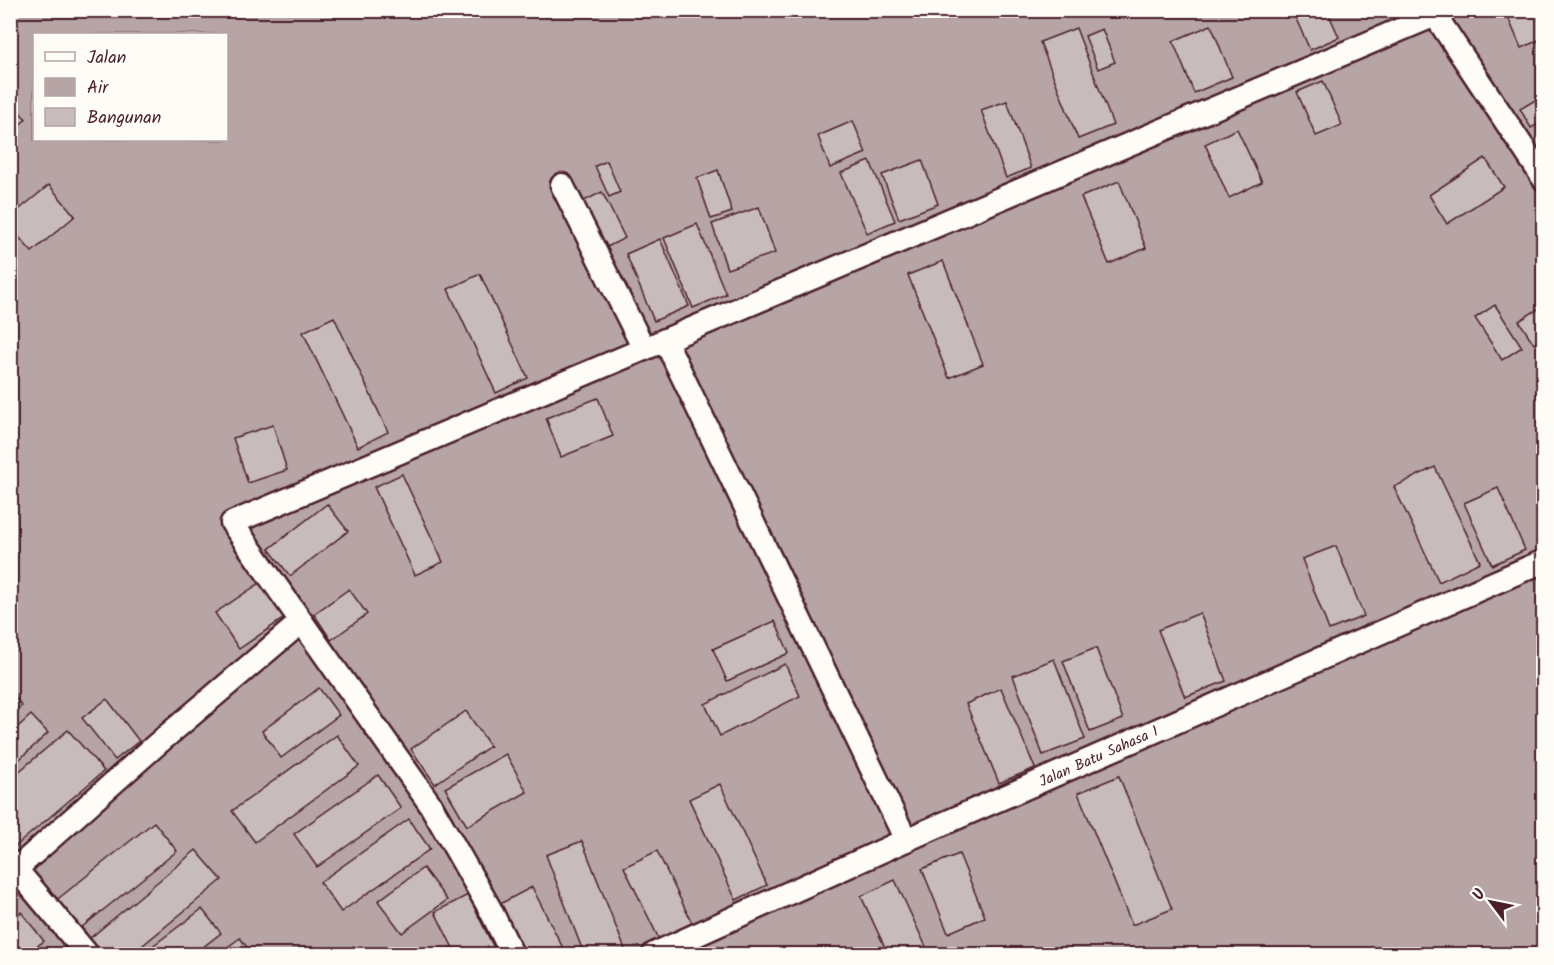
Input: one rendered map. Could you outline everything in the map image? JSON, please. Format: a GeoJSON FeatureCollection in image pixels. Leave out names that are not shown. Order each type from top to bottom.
{"type":"FeatureCollection","features":[{"type":"Feature","properties":{"kind":"street"},"geometry":{"type":"LineString","coordinates":[[512,954],[490,909],[430,804],[232,523],[1434,13],[1544,179]]}},
{"type":"Feature","properties":{"kind":"street"},"geometry":{"type":"LineString","coordinates":[[562,185],[644,349]]}},
{"type":"Feature","properties":{"kind":"street"},"geometry":{"type":"LineString","coordinates":[[665,340],[906,840]]}},
{"type":"Feature","properties":{"kind":"street","name":"Jalan Batu Sahasa 1"},"geometry":{"type":"LineString","coordinates":[[654,954],[906,840],[1544,561]]}},
{"type":"Feature","properties":{"kind":"street"},"geometry":{"type":"LineString","coordinates":[[87,954],[13,866],[301,622]]}},
{"type":"Feature","properties":{"kind":"water"},"geometry":{"type":"Polygon","coordinates":[[[11,11],[1543,11],[1543,954],[11,954],[11,11]]]}},
{"type":"Feature","properties":{"kind":"building"},"geometry":{"type":"Polygon","coordinates":[[[1292,10],[1327,10],[1339,37],[1310,50],[1292,10]]]}},
{"type":"Feature","properties":{"kind":"building"},"geometry":{"type":"Polygon","coordinates":[[[1505,10],[1544,10],[1544,38],[1521,48],[1505,10]]]}},
{"type":"Feature","properties":{"kind":"building"},"geometry":{"type":"Polygon","coordinates":[[[1211,25],[1232,77],[1194,93],[1173,41],[1211,25]]]}},
{"type":"Feature","properties":{"kind":"building"},"geometry":{"type":"Polygon","coordinates":[[[1076,28],[1113,125],[1078,139],[1040,42],[1076,28]]]}},
{"type":"Feature","properties":{"kind":"building"},"geometry":{"type":"Polygon","coordinates":[[[1102,29],[1115,62],[1098,69],[1085,36],[1102,29]]]}},
{"type":"Feature","properties":{"kind":"building"},"geometry":{"type":"Polygon","coordinates":[[[1323,81],[1342,125],[1316,136],[1297,92],[1323,81]]]}},
{"type":"Feature","properties":{"kind":"building"},"geometry":{"type":"Polygon","coordinates":[[[1537,99],[1544,110],[1544,121],[1531,128],[1520,109],[1537,99]]]}},
{"type":"Feature","properties":{"kind":"building"},"geometry":{"type":"Polygon","coordinates":[[[1007,101],[1031,168],[1006,178],[981,110],[1007,101]]]}},
{"type":"Feature","properties":{"kind":"building"},"geometry":{"type":"Polygon","coordinates":[[[10,102],[26,119],[10,134],[10,102]]]}},
{"type":"Feature","properties":{"kind":"building"},"geometry":{"type":"Polygon","coordinates":[[[853,121],[866,153],[830,168],[818,136],[853,121]]]}},
{"type":"Feature","properties":{"kind":"building"},"geometry":{"type":"Polygon","coordinates":[[[1237,129],[1262,182],[1229,198],[1205,144],[1237,129]]]}},
{"type":"Feature","properties":{"kind":"building"},"geometry":{"type":"Polygon","coordinates":[[[1485,158],[1504,187],[1447,224],[1429,195],[1485,158]]]}},
{"type":"Feature","properties":{"kind":"building"},"geometry":{"type":"Polygon","coordinates":[[[922,160],[938,204],[899,219],[882,175],[922,160]]]}},
{"type":"Feature","properties":{"kind":"building"},"geometry":{"type":"Polygon","coordinates":[[[607,161],[620,192],[609,197],[595,166],[607,161]]]}},
{"type":"Feature","properties":{"kind":"building"},"geometry":{"type":"Polygon","coordinates":[[[870,161],[895,221],[867,233],[841,173],[870,161]]]}},
{"type":"Feature","properties":{"kind":"building"},"geometry":{"type":"Polygon","coordinates":[[[718,170],[732,212],[711,219],[697,178],[718,170]]]}},
{"type":"Feature","properties":{"kind":"building"},"geometry":{"type":"Polygon","coordinates":[[[1119,181],[1146,248],[1109,264],[1081,197],[1119,181]]]}},
{"type":"Feature","properties":{"kind":"building"},"geometry":{"type":"Polygon","coordinates":[[[49,185],[75,216],[32,252],[10,227],[10,217],[49,185]]]}},
{"type":"Feature","properties":{"kind":"building"},"geometry":{"type":"Polygon","coordinates":[[[602,192],[625,238],[607,247],[584,201],[602,192]]]}},
{"type":"Feature","properties":{"kind":"building"},"geometry":{"type":"Polygon","coordinates":[[[759,207],[775,253],[727,269],[712,224],[759,207]]]}},
{"type":"Feature","properties":{"kind":"building"},"geometry":{"type":"Polygon","coordinates":[[[697,224],[726,294],[693,308],[664,238],[697,224]]]}},
{"type":"Feature","properties":{"kind":"building"},"geometry":{"type":"Polygon","coordinates":[[[660,239],[689,306],[654,321],[626,254],[660,239]]]}},
{"type":"Feature","properties":{"kind":"building"},"geometry":{"type":"Polygon","coordinates":[[[943,261],[983,364],[949,378],[908,275],[943,261]]]}},
{"type":"Feature","properties":{"kind":"building"},"geometry":{"type":"Polygon","coordinates":[[[480,274],[528,378],[496,393],[448,289],[480,274]]]}},
{"type":"Feature","properties":{"kind":"building"},"geometry":{"type":"Polygon","coordinates":[[[1495,305],[1522,347],[1502,360],[1475,318],[1495,305]]]}},
{"type":"Feature","properties":{"kind":"building"},"geometry":{"type":"Polygon","coordinates":[[[1544,305],[1544,337],[1534,344],[1519,321],[1544,305]]]}},
{"type":"Feature","properties":{"kind":"building"},"geometry":{"type":"Polygon","coordinates":[[[334,317],[388,432],[358,447],[303,332],[334,317]]]}},
{"type":"Feature","properties":{"kind":"building"},"geometry":{"type":"Polygon","coordinates":[[[598,398],[613,436],[561,457],[546,418],[598,398]]]}},
{"type":"Feature","properties":{"kind":"building"},"geometry":{"type":"Polygon","coordinates":[[[273,425],[287,470],[248,483],[233,438],[273,425]]]}},
{"type":"Feature","properties":{"kind":"building"},"geometry":{"type":"Polygon","coordinates":[[[1435,467],[1480,562],[1439,582],[1394,487],[1435,467]]]}},
{"type":"Feature","properties":{"kind":"building"},"geometry":{"type":"Polygon","coordinates":[[[402,474],[443,562],[415,575],[374,487],[402,474]]]}},
{"type":"Feature","properties":{"kind":"building"},"geometry":{"type":"Polygon","coordinates":[[[1498,488],[1525,550],[1492,565],[1464,503],[1498,488]]]}},
{"type":"Feature","properties":{"kind":"building"},"geometry":{"type":"Polygon","coordinates":[[[327,504],[348,531],[290,576],[269,549],[327,504]]]}},
{"type":"Feature","properties":{"kind":"building"},"geometry":{"type":"Polygon","coordinates":[[[1336,546],[1364,616],[1329,630],[1302,559],[1336,546]]]}},
{"type":"Feature","properties":{"kind":"building"},"geometry":{"type":"Polygon","coordinates":[[[260,583],[284,618],[239,649],[215,613],[260,583]]]}},
{"type":"Feature","properties":{"kind":"building"},"geometry":{"type":"Polygon","coordinates":[[[349,589],[367,614],[331,640],[314,614],[349,589]]]}},
{"type":"Feature","properties":{"kind":"building"},"geometry":{"type":"Polygon","coordinates":[[[1200,613],[1226,681],[1185,697],[1158,630],[1200,613]]]}},
{"type":"Feature","properties":{"kind":"building"},"geometry":{"type":"Polygon","coordinates":[[[775,621],[789,653],[727,681],[713,649],[775,621]]]}},
{"type":"Feature","properties":{"kind":"building"},"geometry":{"type":"Polygon","coordinates":[[[1096,648],[1123,719],[1090,732],[1063,661],[1096,648]]]}},
{"type":"Feature","properties":{"kind":"building"},"geometry":{"type":"Polygon","coordinates":[[[1054,659],[1085,739],[1043,755],[1013,676],[1054,659]]]}},
{"type":"Feature","properties":{"kind":"building"},"geometry":{"type":"Polygon","coordinates":[[[785,664],[800,696],[720,736],[705,704],[785,664]]]}},
{"type":"Feature","properties":{"kind":"building"},"geometry":{"type":"Polygon","coordinates":[[[319,688],[339,715],[281,758],[262,731],[319,688]]]}},
{"type":"Feature","properties":{"kind":"building"},"geometry":{"type":"Polygon","coordinates":[[[1001,688],[1035,768],[999,783],[966,704],[1001,688]]]}},
{"type":"Feature","properties":{"kind":"building"},"geometry":{"type":"Polygon","coordinates":[[[10,692],[22,706],[10,715],[10,692]]]}},
{"type":"Feature","properties":{"kind":"building"},"geometry":{"type":"Polygon","coordinates":[[[107,699],[139,741],[115,760],[82,718],[107,699]]]}},
{"type":"Feature","properties":{"kind":"building"},"geometry":{"type":"Polygon","coordinates":[[[466,711],[490,746],[435,784],[411,749],[466,711]]]}},
{"type":"Feature","properties":{"kind":"building"},"geometry":{"type":"Polygon","coordinates":[[[31,715],[48,733],[10,768],[10,734],[31,715]]]}},
{"type":"Feature","properties":{"kind":"building"},"geometry":{"type":"Polygon","coordinates":[[[68,730],[104,771],[11,850],[10,779],[68,730]]]}},
{"type":"Feature","properties":{"kind":"building"},"geometry":{"type":"Polygon","coordinates":[[[337,735],[359,766],[255,842],[232,811],[337,735]]]}},
{"type":"Feature","properties":{"kind":"building"},"geometry":{"type":"Polygon","coordinates":[[[506,754],[527,792],[467,826],[445,788],[506,754]]]}},
{"type":"Feature","properties":{"kind":"building"},"geometry":{"type":"Polygon","coordinates":[[[378,775],[401,808],[317,867],[294,834],[378,775]]]}},
{"type":"Feature","properties":{"kind":"building"},"geometry":{"type":"Polygon","coordinates":[[[1119,776],[1172,909],[1132,925],[1078,793],[1119,776]]]}},
{"type":"Feature","properties":{"kind":"building"},"geometry":{"type":"Polygon","coordinates":[[[720,784],[767,885],[736,900],[689,799],[720,784]]]}},
{"type":"Feature","properties":{"kind":"building"},"geometry":{"type":"Polygon","coordinates":[[[409,819],[430,849],[341,912],[320,882],[409,819]]]}},
{"type":"Feature","properties":{"kind":"building"},"geometry":{"type":"Polygon","coordinates":[[[154,822],[177,851],[77,931],[54,902],[154,822]]]}},
{"type":"Feature","properties":{"kind":"building"},"geometry":{"type":"Polygon","coordinates":[[[582,841],[626,952],[621,954],[584,954],[546,855],[582,841]]]}},
{"type":"Feature","properties":{"kind":"building"},"geometry":{"type":"Polygon","coordinates":[[[196,850],[222,880],[132,954],[102,954],[89,939],[196,850]]]}},
{"type":"Feature","properties":{"kind":"building"},"geometry":{"type":"Polygon","coordinates":[[[657,851],[692,923],[659,939],[624,867],[657,851]]]}},
{"type":"Feature","properties":{"kind":"building"},"geometry":{"type":"Polygon","coordinates":[[[959,854],[985,917],[948,933],[922,869],[959,854]]]}},
{"type":"Feature","properties":{"kind":"building"},"geometry":{"type":"Polygon","coordinates":[[[423,868],[447,900],[402,933],[378,901],[423,868]]]}},
{"type":"Feature","properties":{"kind":"building"},"geometry":{"type":"Polygon","coordinates":[[[895,880],[927,949],[915,954],[888,954],[861,896],[895,880]]]}},
{"type":"Feature","properties":{"kind":"building"},"geometry":{"type":"Polygon","coordinates":[[[532,887],[566,954],[523,954],[498,905],[532,887]]]}},
{"type":"Feature","properties":{"kind":"building"},"geometry":{"type":"Polygon","coordinates":[[[468,895],[497,954],[456,954],[435,912],[468,895]]]}},
{"type":"Feature","properties":{"kind":"building"},"geometry":{"type":"Polygon","coordinates":[[[202,909],[221,933],[194,954],[142,954],[202,909]]]}},
{"type":"Feature","properties":{"kind":"building"},"geometry":{"type":"Polygon","coordinates":[[[21,912],[44,941],[26,954],[10,954],[10,921],[21,912]]]}},
{"type":"Feature","properties":{"kind":"building"},"geometry":{"type":"Polygon","coordinates":[[[240,938],[252,954],[218,954],[240,938]]]}}]}
